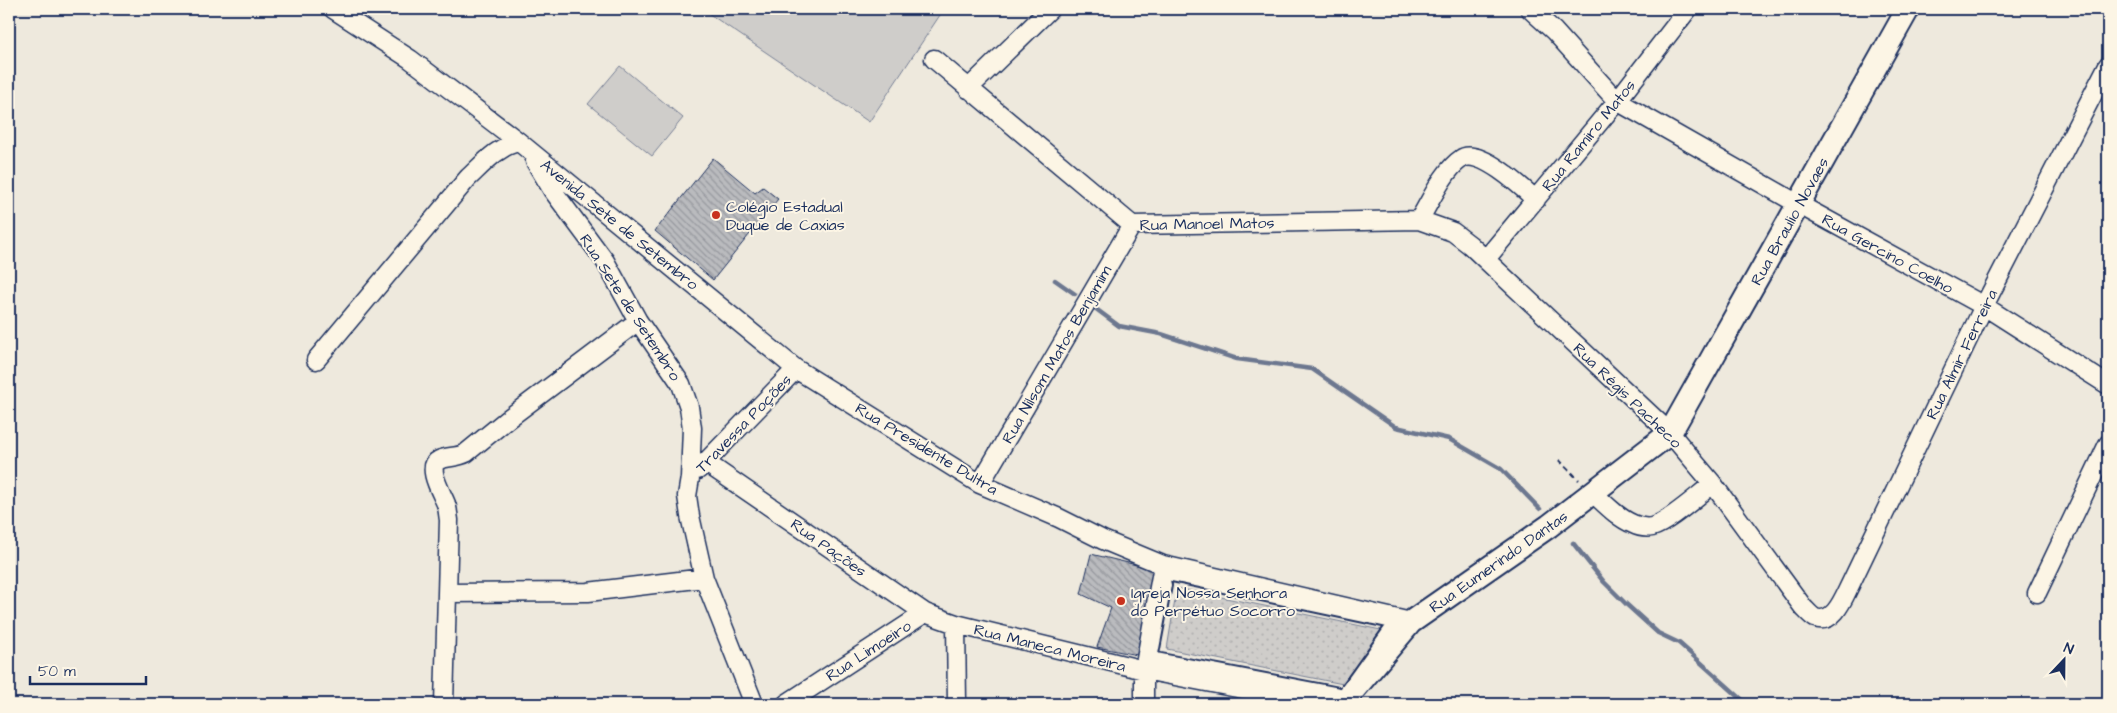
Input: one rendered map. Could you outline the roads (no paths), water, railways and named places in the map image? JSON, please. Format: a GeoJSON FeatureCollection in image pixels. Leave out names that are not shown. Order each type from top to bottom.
{"type":"FeatureCollection","features":[{"type":"Feature","properties":{"kind":"street","name":"Avenida Sete de Setembro"},"geometry":{"type":"LineString","coordinates":[[333,9],[410,60],[524,146],[711,298]]}},
{"type":"Feature","properties":{"kind":"street"},"geometry":{"type":"LineString","coordinates":[[968,89],[1050,9]]}},
{"type":"Feature","properties":{"kind":"street","name":"Rua Ramiro Matos"},"geometry":{"type":"LineString","coordinates":[[1486,259],[1617,101],[1688,9]]}},
{"type":"Feature","properties":{"kind":"street","name":"Rua Braulio Novaes"},"geometry":{"type":"LineString","coordinates":[[1670,433],[1908,9]]}},
{"type":"Feature","properties":{"kind":"street","name":"Rua Gercino Coelho"},"geometry":{"type":"LineString","coordinates":[[1536,10],[1617,101],[1798,204],[1984,306],[2108,385]]}},
{"type":"Feature","properties":{"kind":"street","name":"Rua Manoel Matos"},"geometry":{"type":"LineString","coordinates":[[934,59],[1132,225],[1419,220]]}},
{"type":"Feature","properties":{"kind":"street","name":"Rua Almir Ferreira"},"geometry":{"type":"LineString","coordinates":[[1803,607],[1815,618],[1824,619],[1833,614],[1840,604],[1984,306],[2108,65]]}},
{"type":"Feature","properties":{"kind":"street"},"geometry":{"type":"LineString","coordinates":[[316,360],[468,178],[482,164],[508,144],[524,146]]}},
{"type":"Feature","properties":{"kind":"street","name":"Rua Sete de Setembro"},"geometry":{"type":"LineString","coordinates":[[524,146],[553,191],[605,261],[638,321],[681,384],[690,407],[692,428],[690,478],[687,496],[704,578],[754,704]]}},
{"type":"Feature","properties":{"kind":"street"},"geometry":{"type":"LineString","coordinates":[[1419,220],[1450,169],[1462,157],[1473,156],[1488,163],[1536,200]]}},
{"type":"Feature","properties":{"kind":"street","name":"Rua Régis Pacheco"},"geometry":{"type":"LineString","coordinates":[[1419,220],[1452,232],[1486,259],[1670,433],[1713,484],[1803,607]]}},
{"type":"Feature","properties":{"kind":"street","name":"Rua Nilsom Matos Benjamim"},"geometry":{"type":"LineString","coordinates":[[980,484],[1132,225]]}},
{"type":"Feature","properties":{"kind":"street","name":"Rua Presidente Dultra"},"geometry":{"type":"LineString","coordinates":[[711,298],[796,369],[980,484],[1059,518],[1162,569],[1411,622]]}},
{"type":"Feature","properties":{"kind":"street"},"geometry":{"type":"LineString","coordinates":[[444,704],[448,593],[448,510],[434,477],[433,468],[436,462],[440,459],[460,456],[466,453],[516,412],[638,321]]}},
{"type":"Feature","properties":{"kind":"street","name":"Travessa Poções"},"geometry":{"type":"LineString","coordinates":[[690,478],[796,369]]}},
{"type":"Feature","properties":{"kind":"street","name":"Rua Eumerindo Dantas"},"geometry":{"type":"LineString","coordinates":[[1342,704],[1411,622],[1593,494],[1670,433]]}},
{"type":"Feature","properties":{"kind":"street"},"geometry":{"type":"LineString","coordinates":[[2037,593],[2108,444]]}},
{"type":"Feature","properties":{"kind":"street","name":"Rua Pações"},"geometry":{"type":"LineString","coordinates":[[705,462],[925,613],[956,624]]}},
{"type":"Feature","properties":{"kind":"street"},"geometry":{"type":"LineString","coordinates":[[1593,494],[1621,517],[1644,528],[1654,526],[1665,520],[1713,484]]}},
{"type":"Feature","properties":{"kind":"street"},"geometry":{"type":"LineString","coordinates":[[1162,569],[1167,573],[1397,622],[1344,696],[1150,659],[1164,585],[1162,569]]}},
{"type":"Feature","properties":{"kind":"street"},"geometry":{"type":"LineString","coordinates":[[1144,704],[1144,670],[1162,569]]}},
{"type":"Feature","properties":{"kind":"street"},"geometry":{"type":"LineString","coordinates":[[448,593],[588,592],[704,578]]}},
{"type":"Feature","properties":{"kind":"street","name":"Rua Limoeiro"},"geometry":{"type":"LineString","coordinates":[[786,704],[925,613]]}},
{"type":"Feature","properties":{"kind":"street"},"geometry":{"type":"LineString","coordinates":[[956,624],[958,704]]}},
{"type":"Feature","properties":{"kind":"street","name":"Rua Maneca Moreira"},"geometry":{"type":"LineString","coordinates":[[956,624],[1144,670],[1284,700],[1321,704]]}},
{"type":"Feature","properties":{"kind":"waterway"},"geometry":{"type":"LineString","coordinates":[[1055,280],[1075,294]]}},
{"type":"Feature","properties":{"kind":"waterway"},"geometry":{"type":"LineString","coordinates":[[1096,309],[1119,326],[1161,334],[1237,359],[1312,369],[1396,427],[1449,439],[1501,469],[1540,509]]}},
{"type":"Feature","properties":{"kind":"waterway"},"geometry":{"type":"LineString","coordinates":[[1573,543],[1604,582],[1626,604],[1658,633],[1679,643],[1747,704]]}},
{"type":"Feature","properties":{"kind":"place","name":"Colégio Estadual Duque de Caxias"},"geometry":{"type":"Point","coordinates":[716,215]}},
{"type":"Feature","properties":{"kind":"place","name":"Igreja Nossa Senhora do Perpétuo Socorro"},"geometry":{"type":"Point","coordinates":[1121,601]}}]}
